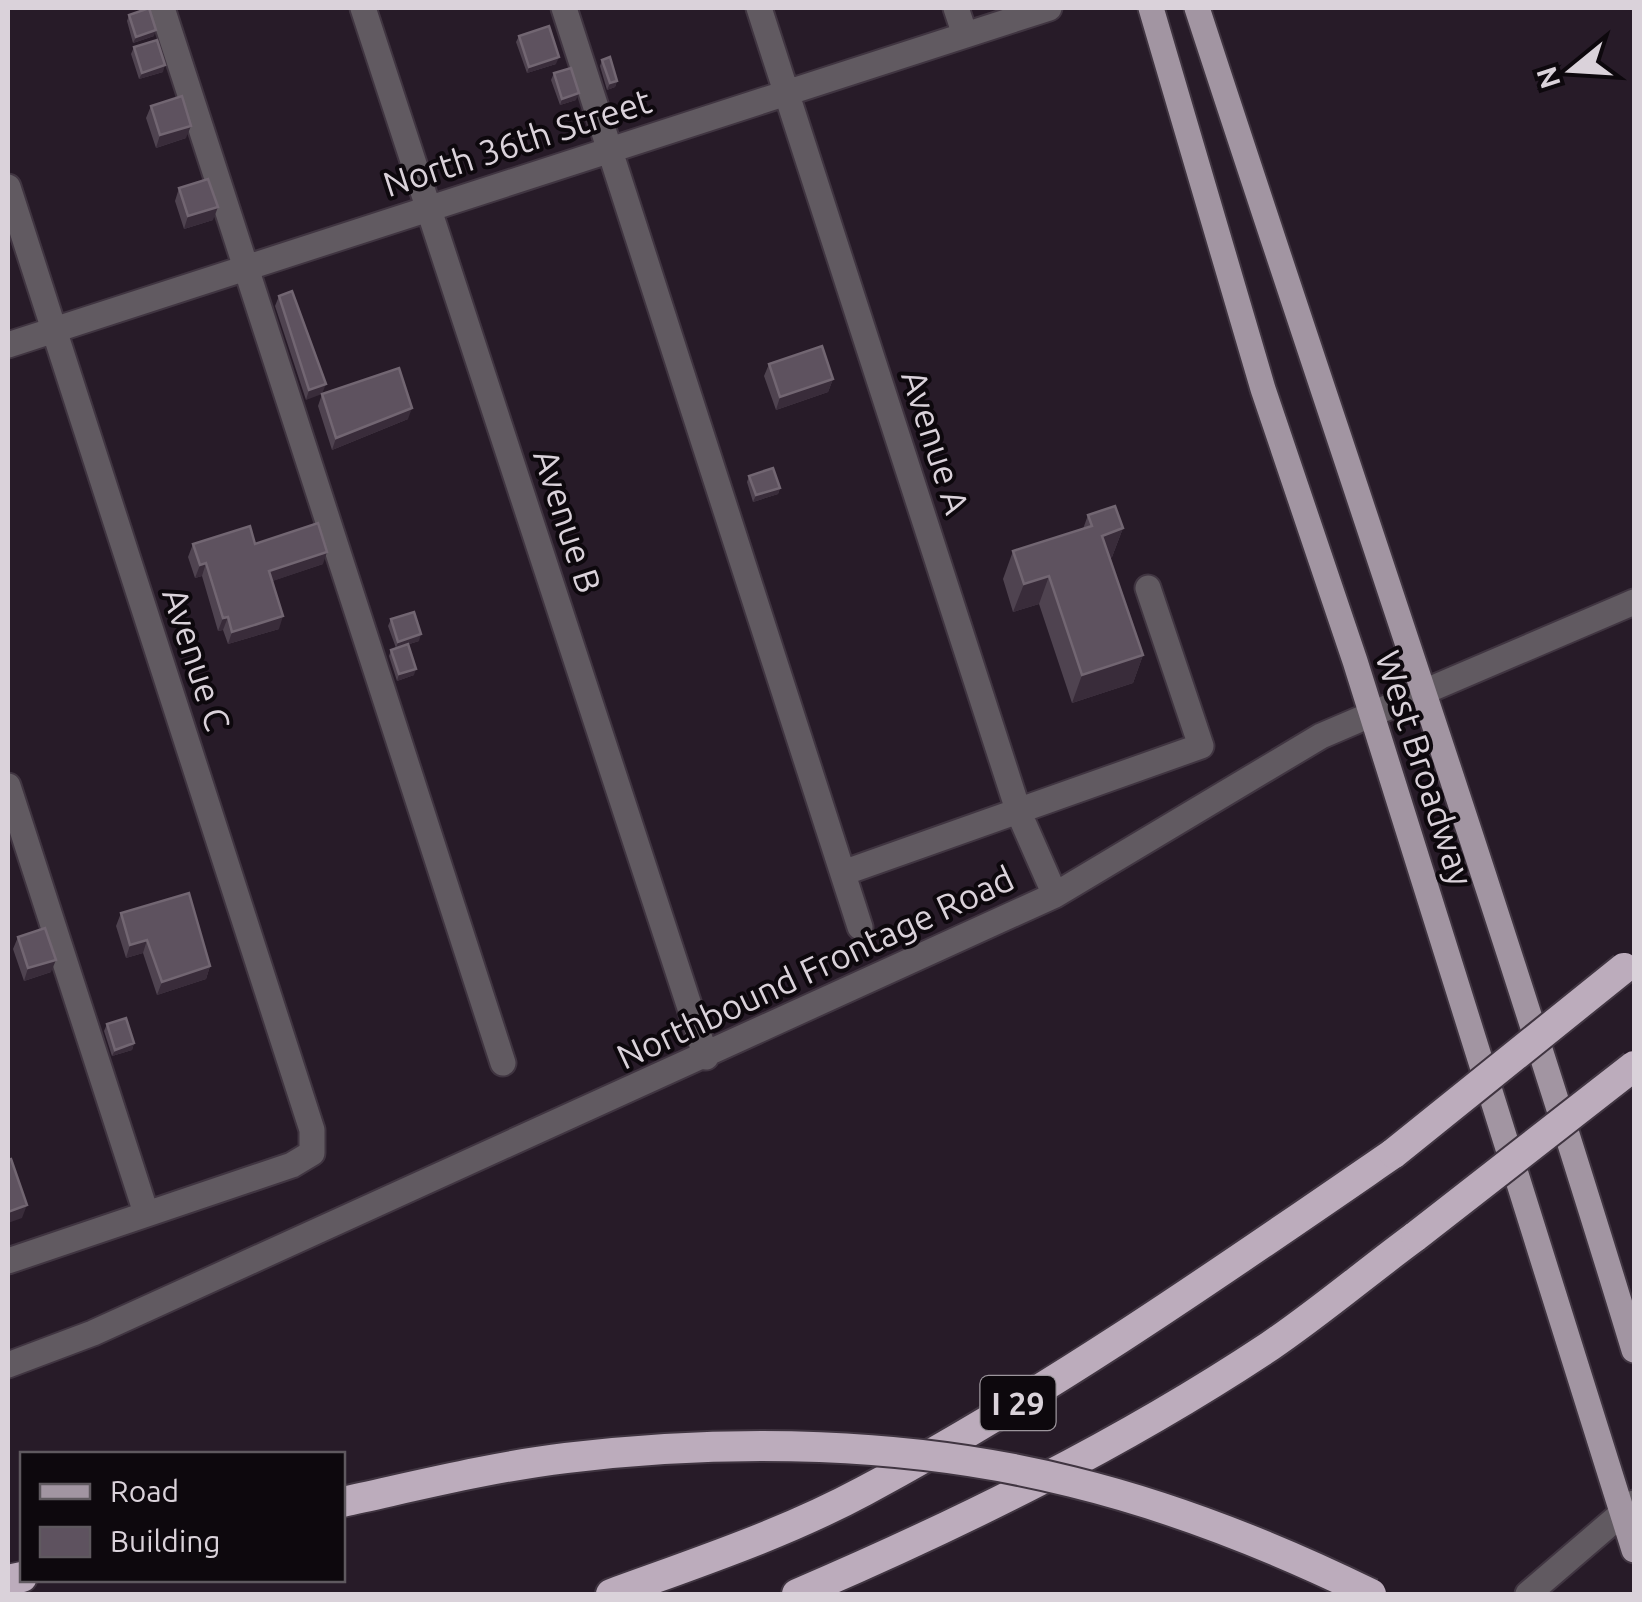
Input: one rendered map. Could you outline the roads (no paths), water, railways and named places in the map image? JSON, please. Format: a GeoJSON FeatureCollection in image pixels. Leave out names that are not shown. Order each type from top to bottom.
{"type":"FeatureCollection","features":[{"type":"Feature","properties":{"kind":"highway","name":"I 29"},"geometry":{"type":"LineString","coordinates":[[612,1594],[728,1552],[861,1493],[1092,1361],[1394,1154],[1629,964]]}},
{"type":"Feature","properties":{"kind":"highway","name":"I 29"},"geometry":{"type":"LineString","coordinates":[[797,1594],[895,1552],[1112,1442],[1271,1345],[1634,1066]]}},
{"type":"Feature","properties":{"kind":"highway"},"geometry":{"type":"LineString","coordinates":[[345,1501],[566,1458],[729,1448],[895,1452],[1072,1482],[1214,1527],[1371,1594]]}},
{"type":"Feature","properties":{"kind":"main road","name":"West Broadway"},"geometry":{"type":"LineString","coordinates":[[1150,8],[1258,372],[1630,1507],[1634,1550]]}},
{"type":"Feature","properties":{"kind":"main road","name":"West Broadway"},"geometry":{"type":"LineString","coordinates":[[1197,8],[1634,1350]]}},
{"type":"Feature","properties":{"kind":"street"},"geometry":{"type":"LineString","coordinates":[[162,8],[502,1063]]}},
{"type":"Feature","properties":{"kind":"street","name":"Avenue B"},"geometry":{"type":"LineString","coordinates":[[362,8],[706,1057]]}},
{"type":"Feature","properties":{"kind":"street"},"geometry":{"type":"LineString","coordinates":[[564,8],[860,927]]}},
{"type":"Feature","properties":{"kind":"street","name":"Avenue A"},"geometry":{"type":"LineString","coordinates":[[759,8],[1019,813],[1054,895]]}},
{"type":"Feature","properties":{"kind":"street"},"geometry":{"type":"LineString","coordinates":[[956,8],[965,36]]}},
{"type":"Feature","properties":{"kind":"street","name":"North 36th Street"},"geometry":{"type":"LineString","coordinates":[[8,345],[1040,9]]}},
{"type":"Feature","properties":{"kind":"street","name":"Avenue C"},"geometry":{"type":"LineString","coordinates":[[8,188],[312,1130],[312,1153],[292,1165],[146,1213]]}},
{"type":"Feature","properties":{"kind":"street"},"geometry":{"type":"LineString","coordinates":[[843,873],[1201,746],[1148,588]]}},
{"type":"Feature","properties":{"kind":"street","name":"Northbound Frontage Road"},"geometry":{"type":"LineString","coordinates":[[8,1364],[93,1333],[706,1057],[1054,895],[1321,736],[1634,602]]}},
{"type":"Feature","properties":{"kind":"street"},"geometry":{"type":"LineString","coordinates":[[8,786],[146,1213],[8,1262]]}},
{"type":"Feature","properties":{"kind":"street"},"geometry":{"type":"LineString","coordinates":[[1528,1594],[1630,1507]]}}]}
